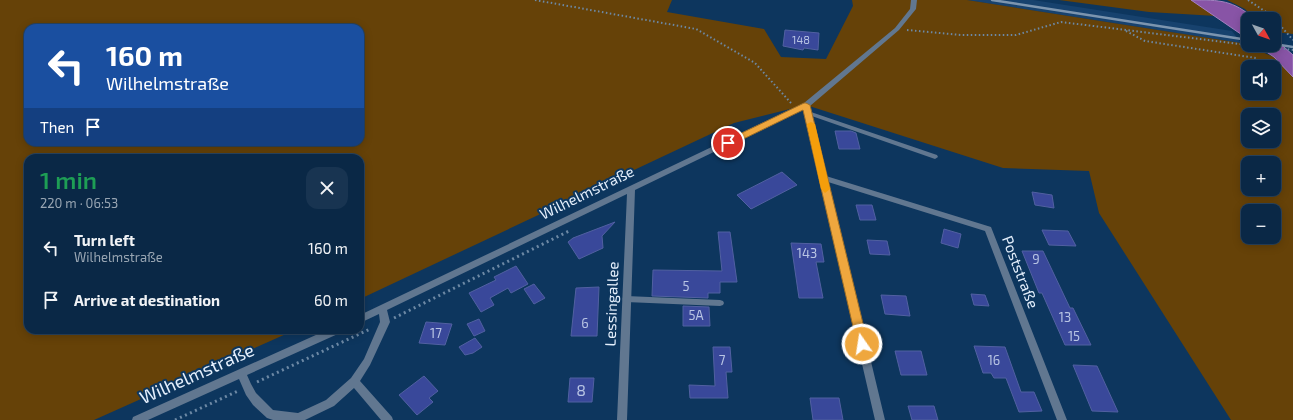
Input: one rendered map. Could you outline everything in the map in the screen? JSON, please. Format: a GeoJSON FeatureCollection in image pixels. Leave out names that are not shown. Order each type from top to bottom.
{"type":"FeatureCollection","features":[{"type":"Feature","properties":{"kind":"street","name":"Wilhelmstraße"},"geometry":{"type":"LineString","coordinates":[[364,317],[797,110],[807,109],[896,29],[913,9],[914,0]]}},
{"type":"Feature","properties":{"kind":"street"},"geometry":{"type":"LineString","coordinates":[[807,109],[880,420]]}},
{"type":"Feature","properties":{"kind":"street","name":"Poststraße"},"geometry":{"type":"LineString","coordinates":[[822,177],[988,229],[1062,420]]}},
{"type":"Feature","properties":{"kind":"street","name":"Lessingallee"},"geometry":{"type":"LineString","coordinates":[[622,420],[631,189]]}},
{"type":"Feature","properties":{"kind":"street"},"geometry":{"type":"LineString","coordinates":[[242,373],[246,387],[269,417],[299,418],[330,403],[354,381],[367,362],[385,322],[382,310]]}},
{"type":"Feature","properties":{"kind":"street","name":"Wilhelmstraße"},"geometry":{"type":"LineString","coordinates":[[137,420],[327,334]]}},
{"type":"Feature","properties":{"kind":"street"},"geometry":{"type":"LineString","coordinates":[[354,381],[388,420]]}},
{"type":"Feature","properties":{"kind":"lane"},"geometry":{"type":"LineString","coordinates":[[807,109],[894,144],[935,157]]}},
{"type":"Feature","properties":{"kind":"lane"},"geometry":{"type":"LineString","coordinates":[[626,299],[720,303]]}},
{"type":"Feature","properties":{"kind":"path"},"geometry":{"type":"LineString","coordinates":[[535,0],[696,29],[755,63],[797,110]]}},
{"type":"Feature","properties":{"kind":"path"},"geometry":{"type":"LineString","coordinates":[[1248,0],[1272,16],[1293,40]]}},
{"type":"Feature","properties":{"kind":"path"},"geometry":{"type":"LineString","coordinates":[[896,29],[961,35],[1016,35],[1061,22],[1241,43]]}},
{"type":"Feature","properties":{"kind":"path"},"geometry":{"type":"LineString","coordinates":[[1124,30],[1145,41],[1256,58]]}},
{"type":"Feature","properties":{"kind":"path"},"geometry":{"type":"LineString","coordinates":[[1281,49],[1293,50]]}},
{"type":"Feature","properties":{"kind":"path"},"geometry":{"type":"LineString","coordinates":[[364,332],[574,228]]}},
{"type":"Feature","properties":{"kind":"path"},"geometry":{"type":"LineString","coordinates":[[175,420],[359,334]]}},
{"type":"Feature","properties":{"kind":"shaded area"},"geometry":{"type":"Polygon","coordinates":[[[0,0],[672,0],[667,12],[764,29],[781,57],[826,59],[853,6],[852,0],[967,0],[1241,43],[1241,52],[1262,52],[1274,57],[1277,60],[1241,60],[1241,100],[1281,100],[1281,64],[1293,77],[1293,420],[1231,420],[1099,213],[1089,171],[1003,168],[806,105],[734,123],[364,297],[364,154],[24,154],[24,334],[286,334],[94,420],[0,420],[0,0]]]}},
{"type":"Feature","properties":{"kind":"shaded area"},"geometry":{"type":"Polygon","coordinates":[[[967,0],[1033,0],[1232,31],[1241,43],[967,0]]]}},
{"type":"Feature","properties":{"kind":"shaded area"},"geometry":{"type":"Polygon","coordinates":[[[1059,0],[1191,0],[1216,16],[1149,12],[1059,0]]]}},
{"type":"Feature","properties":{"kind":"shaded area"},"geometry":{"type":"Polygon","coordinates":[[[1191,0],[1226,2],[1240,8],[1246,12],[1241,12],[1241,34],[1191,0]]]}},
{"type":"Feature","properties":{"kind":"shaded area"},"geometry":{"type":"Polygon","coordinates":[[[1227,0],[1293,0],[1293,34],[1281,33],[1281,12],[1248,12],[1227,0]]]}},
{"type":"Feature","properties":{"kind":"shaded area"},"geometry":{"type":"Polygon","coordinates":[[[1281,44],[1293,55],[1293,77],[1281,64],[1281,60],[1277,60],[1266,52],[1281,52],[1281,44]]]}},
{"type":"Feature","properties":{"kind":"building"},"geometry":{"type":"Polygon","coordinates":[[[785,30],[819,33],[818,50],[804,48],[803,50],[783,46],[785,30]]]}},
{"type":"Feature","properties":{"kind":"building"},"geometry":{"type":"Polygon","coordinates":[[[835,131],[851,131],[856,133],[860,149],[839,149],[835,131]]]}},
{"type":"Feature","properties":{"kind":"building"},"geometry":{"type":"Polygon","coordinates":[[[782,172],[797,185],[751,209],[737,195],[782,172]]]}},
{"type":"Feature","properties":{"kind":"building"},"geometry":{"type":"Polygon","coordinates":[[[1032,192],[1052,195],[1054,208],[1035,205],[1032,192]]]}},
{"type":"Feature","properties":{"kind":"building"},"geometry":{"type":"Polygon","coordinates":[[[856,205],[872,205],[876,220],[860,220],[856,205]]]}},
{"type":"Feature","properties":{"kind":"building"},"geometry":{"type":"Polygon","coordinates":[[[615,222],[602,236],[603,248],[579,259],[568,242],[573,238],[615,222]]]}},
{"type":"Feature","properties":{"kind":"building"},"geometry":{"type":"Polygon","coordinates":[[[944,229],[961,234],[958,248],[941,243],[944,229]]]}},
{"type":"Feature","properties":{"kind":"building"},"geometry":{"type":"Polygon","coordinates":[[[1042,230],[1068,231],[1076,246],[1049,245],[1042,230]]]}},
{"type":"Feature","properties":{"kind":"building"},"geometry":{"type":"Polygon","coordinates":[[[718,232],[730,232],[737,282],[720,282],[720,293],[708,293],[708,298],[652,296],[653,270],[722,271],[718,232]]]}},
{"type":"Feature","properties":{"kind":"building"},"geometry":{"type":"Polygon","coordinates":[[[867,240],[887,241],[890,255],[870,254],[867,240]]]}},
{"type":"Feature","properties":{"kind":"building"},"geometry":{"type":"Polygon","coordinates":[[[791,243],[821,244],[824,262],[816,262],[823,298],[799,298],[791,243]]]}},
{"type":"Feature","properties":{"kind":"building"},"geometry":{"type":"Polygon","coordinates":[[[1022,251],[1043,251],[1070,308],[1073,308],[1091,345],[1065,345],[1042,293],[1039,293],[1022,251]]]}},
{"type":"Feature","properties":{"kind":"building"},"geometry":{"type":"Polygon","coordinates":[[[516,266],[528,284],[511,293],[508,288],[490,298],[494,305],[481,312],[469,293],[496,280],[494,277],[516,266]]]}},
{"type":"Feature","properties":{"kind":"building"},"geometry":{"type":"Polygon","coordinates":[[[534,284],[545,298],[534,304],[524,289],[534,284]]]}},
{"type":"Feature","properties":{"kind":"building"},"geometry":{"type":"Polygon","coordinates":[[[599,287],[597,336],[571,336],[576,288],[599,287]]]}},
{"type":"Feature","properties":{"kind":"building"},"geometry":{"type":"Polygon","coordinates":[[[971,294],[985,295],[989,306],[974,305],[971,294]]]}},
{"type":"Feature","properties":{"kind":"building"},"geometry":{"type":"Polygon","coordinates":[[[881,295],[906,296],[910,316],[885,314],[881,295]]]}},
{"type":"Feature","properties":{"kind":"building"},"geometry":{"type":"Polygon","coordinates":[[[683,306],[709,307],[710,326],[683,326],[683,306]]]}},
{"type":"Feature","properties":{"kind":"building"},"geometry":{"type":"Polygon","coordinates":[[[479,319],[485,331],[474,336],[467,324],[479,319]]]}},
{"type":"Feature","properties":{"kind":"building"},"geometry":{"type":"Polygon","coordinates":[[[426,322],[452,324],[445,345],[419,343],[426,322]]]}},
{"type":"Feature","properties":{"kind":"building"},"geometry":{"type":"Polygon","coordinates":[[[475,338],[482,347],[473,353],[465,355],[459,347],[475,338]]]}},
{"type":"Feature","properties":{"kind":"building"},"geometry":{"type":"Polygon","coordinates":[[[974,346],[1005,347],[1021,392],[1034,392],[1042,411],[1019,412],[1006,378],[994,378],[991,373],[983,373],[974,346]]]}},
{"type":"Feature","properties":{"kind":"building"},"geometry":{"type":"Polygon","coordinates":[[[713,347],[730,347],[732,372],[726,372],[728,398],[690,398],[689,385],[715,386],[713,347]]]}},
{"type":"Feature","properties":{"kind":"building"},"geometry":{"type":"Polygon","coordinates":[[[895,351],[921,351],[927,375],[901,375],[895,351]]]}},
{"type":"Feature","properties":{"kind":"building"},"geometry":{"type":"Polygon","coordinates":[[[1073,365],[1097,366],[1118,412],[1092,411],[1073,365]]]}},
{"type":"Feature","properties":{"kind":"building"},"geometry":{"type":"Polygon","coordinates":[[[424,376],[438,391],[429,398],[433,402],[417,415],[399,395],[424,376]]]}},
{"type":"Feature","properties":{"kind":"building"},"geometry":{"type":"Polygon","coordinates":[[[570,378],[594,378],[592,402],[568,402],[570,378]]]}},
{"type":"Feature","properties":{"kind":"building"},"geometry":{"type":"Polygon","coordinates":[[[810,398],[839,398],[843,420],[813,420],[810,398]]]}},
{"type":"Feature","properties":{"kind":"building"},"geometry":{"type":"Polygon","coordinates":[[[908,406],[934,406],[938,420],[912,420],[908,406]]]}},
{"type":"Feature","properties":{"kind":"railway"},"geometry":{"type":"LineString","coordinates":[[992,0],[1241,39]]}},
{"type":"Feature","properties":{"kind":"railway"},"geometry":{"type":"LineString","coordinates":[[1281,45],[1293,47]]}},
{"type":"Feature","properties":{"kind":"slow traffic"},"geometry":{"type":"LineString","coordinates":[[811,124],[825,189]]}},
{"type":"Feature","properties":{"kind":"route"},"geometry":{"type":"LineString","coordinates":[[728,143],[806,105],[862,344]]}}]}
